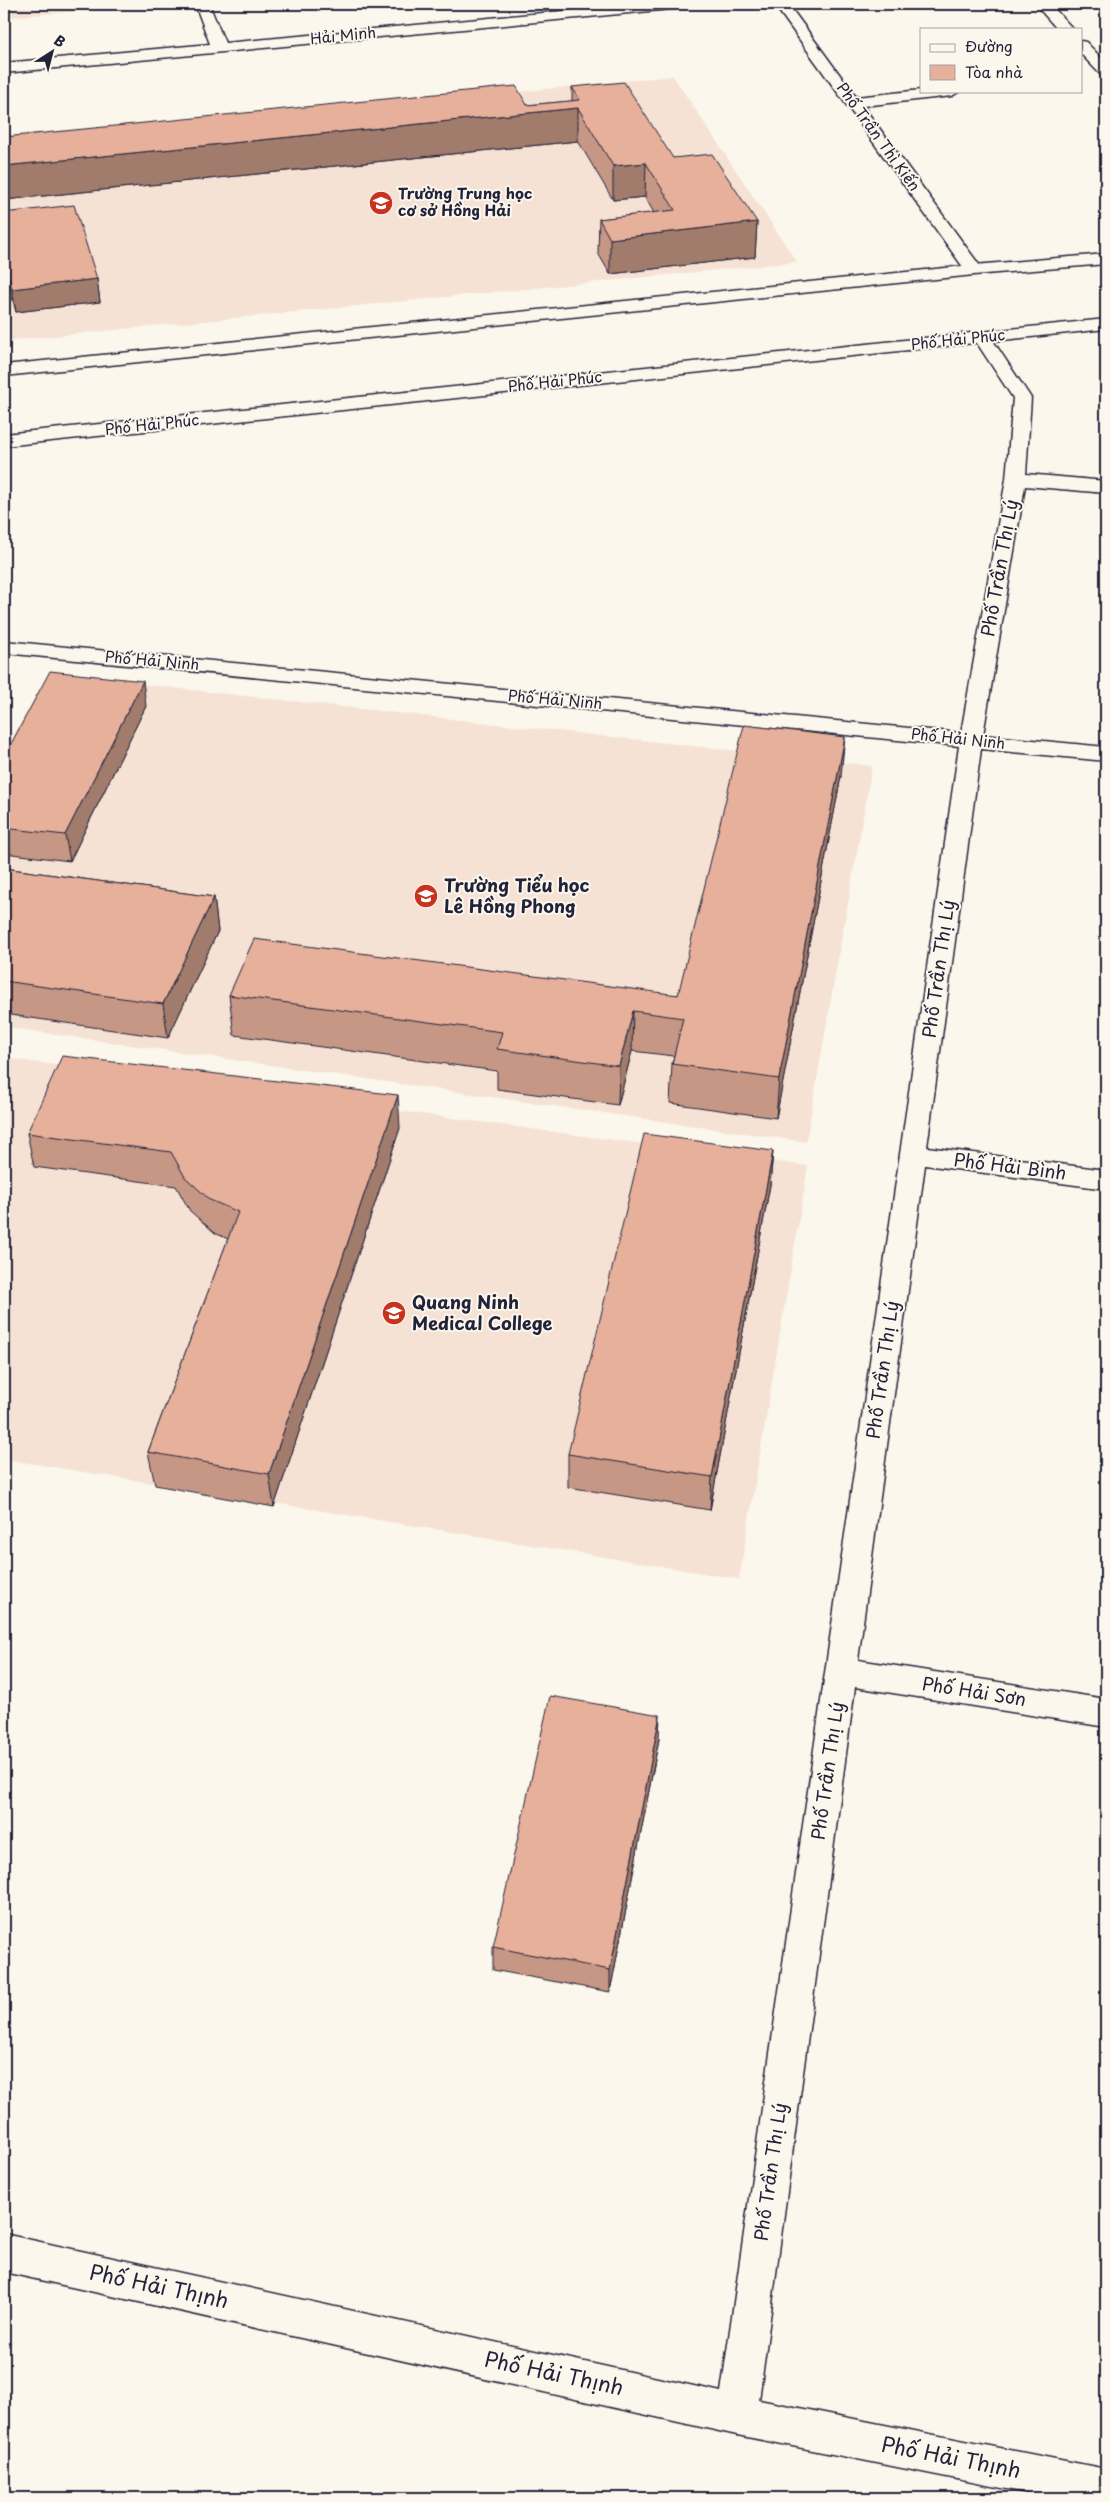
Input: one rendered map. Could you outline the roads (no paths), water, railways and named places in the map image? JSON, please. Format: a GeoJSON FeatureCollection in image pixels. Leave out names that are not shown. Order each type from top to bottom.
{"type":"FeatureCollection","features":[{"type":"Feature","properties":{"kind":"street"},"geometry":{"type":"LineString","coordinates":[[202,4],[220,49]]}},
{"type":"Feature","properties":{"kind":"street","name":"Hải Minh"},"geometry":{"type":"LineString","coordinates":[[4,68],[220,49],[476,17],[682,4]]}},
{"type":"Feature","properties":{"kind":"street","name":"Phố Trần Thì Kiến"},"geometry":{"type":"LineString","coordinates":[[781,4],[974,270]]}},
{"type":"Feature","properties":{"kind":"street"},"geometry":{"type":"LineString","coordinates":[[1042,4],[1065,28]]}},
{"type":"Feature","properties":{"kind":"street"},"geometry":{"type":"LineString","coordinates":[[1082,46],[1106,74]]}},
{"type":"Feature","properties":{"kind":"street"},"geometry":{"type":"LineString","coordinates":[[1090,77],[1106,74]]}},
{"type":"Feature","properties":{"kind":"street"},"geometry":{"type":"LineString","coordinates":[[852,102],[943,92]]}},
{"type":"Feature","properties":{"kind":"street"},"geometry":{"type":"LineString","coordinates":[[4,371],[974,270],[1106,259]]}},
{"type":"Feature","properties":{"kind":"street","name":"Phố Hải Phúc"},"geometry":{"type":"LineString","coordinates":[[4,440],[1106,324]]}},
{"type":"Feature","properties":{"kind":"street","name":"Phố Trần Thị Lý"},"geometry":{"type":"LineString","coordinates":[[737,2415],[972,740],[1016,478],[1022,398],[982,337]]}},
{"type":"Feature","properties":{"kind":"street"},"geometry":{"type":"LineString","coordinates":[[1016,478],[1106,488]]}},
{"type":"Feature","properties":{"kind":"street","name":"Phố Hải Ninh"},"geometry":{"type":"LineString","coordinates":[[4,647],[1106,754]]}},
{"type":"Feature","properties":{"kind":"street","name":"Phố Hải Bình"},"geometry":{"type":"LineString","coordinates":[[913,1154],[1106,1180]]}},
{"type":"Feature","properties":{"kind":"street","name":"Phố Hải Sơn"},"geometry":{"type":"LineString","coordinates":[[842,1671],[1106,1713]]}},
{"type":"Feature","properties":{"kind":"street","name":"Phố Hải Thịnh"},"geometry":{"type":"LineString","coordinates":[[4,2253],[737,2415],[1106,2489]]}},
{"type":"Feature","properties":{"kind":"place","name":"Trường Trung học cơ sở Hồng Hải"},"geometry":{"type":"Point","coordinates":[381,203]}},
{"type":"Feature","properties":{"kind":"place","name":"Trường Tiểu học Lê Hồng Phong"},"geometry":{"type":"Point","coordinates":[426,896]}},
{"type":"Feature","properties":{"kind":"place","name":"Quang Ninh Medical College"},"geometry":{"type":"Point","coordinates":[394,1313]}}]}
